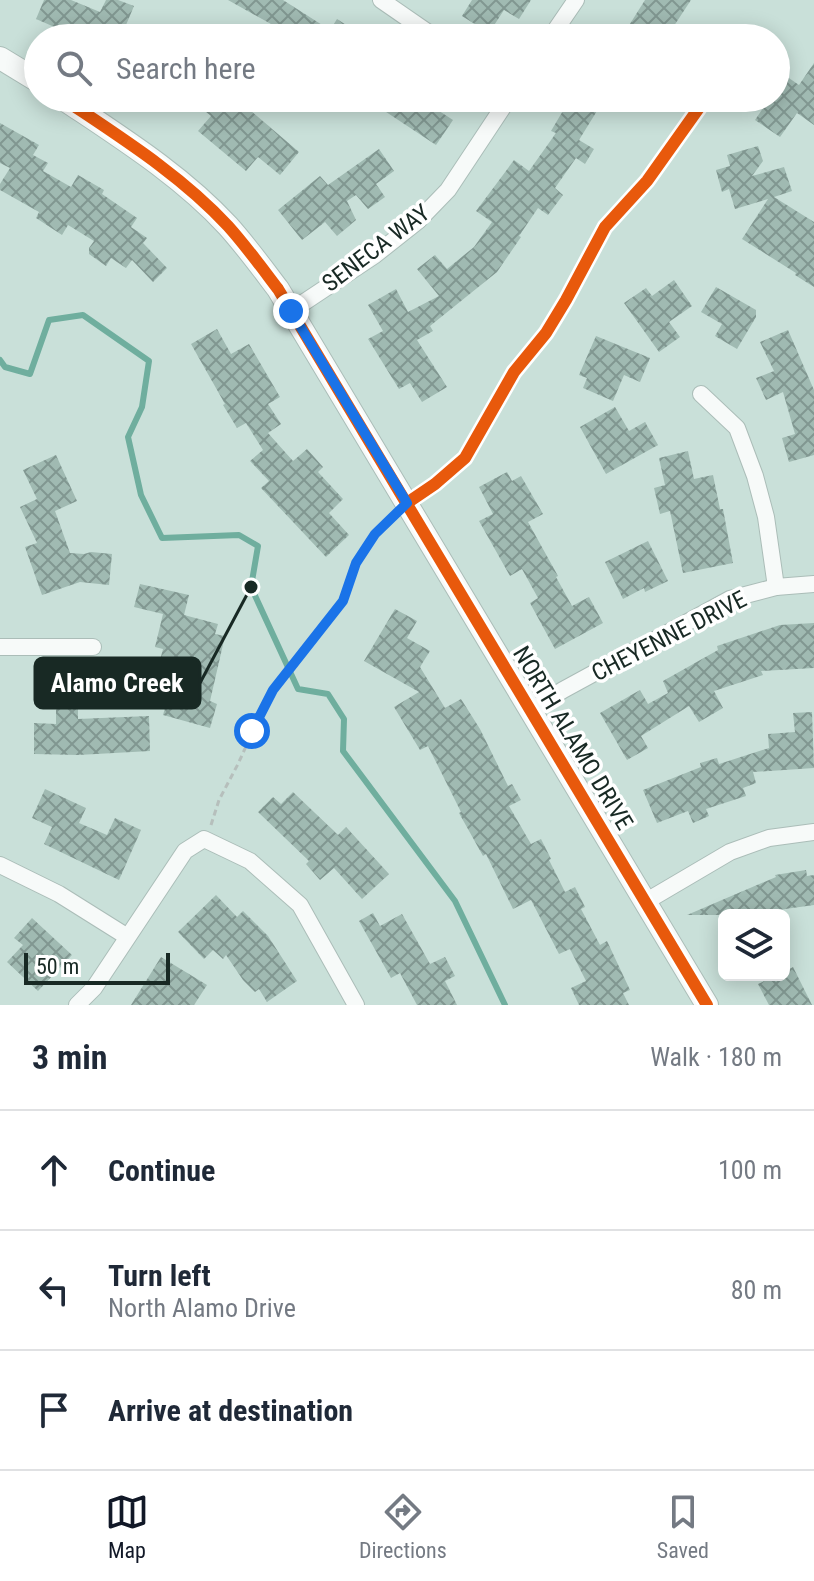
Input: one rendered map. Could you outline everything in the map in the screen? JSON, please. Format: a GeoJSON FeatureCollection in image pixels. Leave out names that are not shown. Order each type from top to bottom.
{"type":"FeatureCollection","features":[{"type":"Feature","properties":{"kind":"street"},"geometry":{"type":"LineString","coordinates":[[381,0],[416,24]]}},
{"type":"Feature","properties":{"kind":"street"},"geometry":{"type":"LineString","coordinates":[[560,24],[576,0]]}},
{"type":"Feature","properties":{"kind":"street"},"geometry":{"type":"LineString","coordinates":[[0,58],[24,73]]}},
{"type":"Feature","properties":{"kind":"street","name":"NORTH ALAMO DRIVE"},"geometry":{"type":"LineString","coordinates":[[83,112],[181,182],[227,225],[278,289],[707,1005]]}},
{"type":"Feature","properties":{"kind":"street","name":"SENECA WAY"},"geometry":{"type":"LineString","coordinates":[[291,311],[375,255],[418,221],[448,190],[500,112]]}},
{"type":"Feature","properties":{"kind":"street"},"geometry":{"type":"LineString","coordinates":[[701,394],[737,428],[766,517],[776,587]]}},
{"type":"Feature","properties":{"kind":"street","name":"CHEYENNE DRIVE"},"geometry":{"type":"LineString","coordinates":[[531,710],[730,599],[776,587],[814,584]]}},
{"type":"Feature","properties":{"kind":"street"},"geometry":{"type":"LineString","coordinates":[[0,647],[93,647]]}},
{"type":"Feature","properties":{"kind":"street"},"geometry":{"type":"LineString","coordinates":[[645,902],[730,852],[769,838],[814,832]]}},
{"type":"Feature","properties":{"kind":"street"},"geometry":{"type":"LineString","coordinates":[[77,1005],[94,988],[185,851],[204,839],[250,861],[300,905],[356,1005]]}},
{"type":"Feature","properties":{"kind":"street"},"geometry":{"type":"LineString","coordinates":[[0,865],[59,894],[126,936]]}},
{"type":"Feature","properties":{"kind":"path"},"geometry":{"type":"LineString","coordinates":[[204,839],[267,700],[343,601],[356,563],[375,534],[407,503]]}},
{"type":"Feature","properties":{"kind":"building"},"geometry":{"type":"Polygon","coordinates":[[[44,0],[71,0],[100,12],[106,0],[118,0],[134,6],[126,24],[48,24],[36,19],[44,0]]]}},
{"type":"Feature","properties":{"kind":"building"},"geometry":{"type":"Polygon","coordinates":[[[228,0],[283,0],[321,24],[271,24],[228,0]]]}},
{"type":"Feature","properties":{"kind":"building"},"geometry":{"type":"Polygon","coordinates":[[[472,0],[531,0],[519,19],[504,10],[495,24],[475,24],[462,16],[472,0]]]}},
{"type":"Feature","properties":{"kind":"building"},"geometry":{"type":"Polygon","coordinates":[[[645,0],[691,0],[675,24],[630,24],[645,0]]]}},
{"type":"Feature","properties":{"kind":"building"},"geometry":{"type":"Polygon","coordinates":[[[814,63],[814,125],[797,113],[780,137],[755,120],[760,112],[790,112],[790,79],[799,85],[814,63]]]}},
{"type":"Feature","properties":{"kind":"building"},"geometry":{"type":"Polygon","coordinates":[[[206,112],[252,112],[299,152],[280,175],[258,157],[246,171],[198,131],[211,116],[206,112]]]}},
{"type":"Feature","properties":{"kind":"building"},"geometry":{"type":"Polygon","coordinates":[[[386,112],[441,112],[453,120],[436,145],[386,112]]]}},
{"type":"Feature","properties":{"kind":"building"},"geometry":{"type":"Polygon","coordinates":[[[562,112],[596,112],[579,140],[594,149],[585,164],[576,158],[555,188],[563,195],[548,215],[538,208],[497,272],[430,326],[433,331],[417,340],[447,387],[422,402],[410,383],[399,389],[368,339],[383,331],[368,305],[396,289],[408,312],[439,296],[417,269],[435,255],[447,269],[474,247],[492,222],[476,211],[514,160],[529,171],[556,133],[551,131],[562,112]]]}},
{"type":"Feature","properties":{"kind":"building"},"geometry":{"type":"Polygon","coordinates":[[[0,123],[39,145],[33,155],[48,163],[43,171],[71,187],[78,175],[104,190],[102,194],[137,218],[131,227],[147,238],[143,243],[167,268],[153,282],[132,260],[126,268],[111,258],[106,266],[89,254],[94,241],[68,225],[62,235],[36,218],[39,212],[0,190],[0,184],[10,168],[0,163],[0,123]]]}},
{"type":"Feature","properties":{"kind":"building"},"geometry":{"type":"Polygon","coordinates":[[[758,146],[763,161],[752,176],[784,167],[792,191],[774,197],[814,222],[814,287],[742,239],[768,199],[735,209],[729,189],[722,192],[716,170],[730,166],[727,155],[758,146]]]}},
{"type":"Feature","properties":{"kind":"building"},"geometry":{"type":"Polygon","coordinates":[[[379,149],[394,171],[376,184],[385,197],[368,209],[356,195],[347,201],[356,220],[337,236],[325,222],[302,240],[278,210],[320,176],[328,185],[379,149]]]}},
{"type":"Feature","properties":{"kind":"building"},"geometry":{"type":"Polygon","coordinates":[[[674,280],[692,306],[669,322],[680,337],[659,352],[624,303],[646,288],[652,296],[674,280]]]}},
{"type":"Feature","properties":{"kind":"building"},"geometry":{"type":"Polygon","coordinates":[[[716,287],[756,310],[756,317],[737,349],[715,336],[722,324],[701,312],[716,287]]]}},
{"type":"Feature","properties":{"kind":"building"},"geometry":{"type":"Polygon","coordinates":[[[217,329],[231,354],[249,344],[280,397],[268,404],[281,424],[268,433],[293,461],[307,449],[323,467],[318,472],[343,499],[329,513],[349,535],[326,557],[261,488],[269,481],[250,461],[263,450],[246,423],[237,428],[191,344],[217,329]]]}},
{"type":"Feature","properties":{"kind":"building"},"geometry":{"type":"Polygon","coordinates":[[[788,330],[814,390],[814,455],[789,462],[782,438],[795,434],[783,392],[766,400],[756,378],[774,371],[760,342],[788,330]]]}},
{"type":"Feature","properties":{"kind":"building"},"geometry":{"type":"Polygon","coordinates":[[[596,336],[650,358],[640,382],[624,375],[613,401],[583,388],[587,378],[579,375],[596,336]]]}},
{"type":"Feature","properties":{"kind":"building"},"geometry":{"type":"Polygon","coordinates":[[[615,407],[629,431],[645,422],[658,445],[606,474],[580,427],[615,407]]]}},
{"type":"Feature","properties":{"kind":"building"},"geometry":{"type":"Polygon","coordinates":[[[688,451],[694,479],[713,475],[733,563],[683,573],[670,511],[660,514],[654,488],[665,485],[659,458],[688,451]]]}},
{"type":"Feature","properties":{"kind":"building"},"geometry":{"type":"Polygon","coordinates":[[[56,455],[77,501],[55,511],[70,553],[112,554],[109,585],[80,582],[42,595],[25,547],[37,543],[20,507],[37,499],[23,470],[56,455]]]}},
{"type":"Feature","properties":{"kind":"building"},"geometry":{"type":"Polygon","coordinates":[[[507,472],[512,481],[521,476],[543,514],[528,522],[572,606],[589,597],[603,623],[555,649],[530,603],[538,598],[522,569],[510,576],[479,521],[493,514],[479,487],[507,472]]]}},
{"type":"Feature","properties":{"kind":"building"},"geometry":{"type":"Polygon","coordinates":[[[648,541],[668,581],[645,592],[644,588],[623,599],[605,562],[648,541]]]}},
{"type":"Feature","properties":{"kind":"building"},"geometry":{"type":"Polygon","coordinates":[[[140,584],[189,595],[184,615],[218,624],[215,634],[225,636],[210,701],[217,704],[210,728],[163,715],[171,687],[154,682],[163,649],[155,647],[163,614],[134,607],[140,584]]]}},
{"type":"Feature","properties":{"kind":"building"},"geometry":{"type":"Polygon","coordinates":[[[395,609],[417,621],[407,638],[430,651],[420,667],[445,708],[461,699],[480,729],[508,786],[512,784],[521,800],[509,806],[531,844],[541,839],[565,892],[575,887],[585,907],[581,909],[600,945],[607,941],[630,990],[623,993],[629,1005],[579,1005],[571,988],[586,981],[570,949],[559,954],[531,900],[513,909],[486,854],[483,856],[459,813],[428,746],[420,750],[394,707],[419,692],[364,661],[395,609]]]}},
{"type":"Feature","properties":{"kind":"building"},"geometry":{"type":"Polygon","coordinates":[[[814,623],[814,668],[761,671],[763,675],[714,691],[723,708],[699,722],[689,706],[641,736],[648,748],[627,760],[600,713],[640,690],[648,704],[668,693],[663,681],[718,650],[717,646],[780,625],[814,623]]]}},
{"type":"Feature","properties":{"kind":"building"},"geometry":{"type":"Polygon","coordinates":[[[56,706],[78,706],[78,719],[149,716],[150,751],[34,754],[34,723],[56,724],[56,706]]]}},
{"type":"Feature","properties":{"kind":"building"},"geometry":{"type":"Polygon","coordinates":[[[812,712],[814,768],[753,772],[756,783],[743,788],[746,796],[706,809],[709,816],[693,823],[688,811],[657,823],[643,790],[701,767],[700,763],[717,758],[719,764],[769,748],[768,734],[795,732],[793,713],[812,712]]]}},
{"type":"Feature","properties":{"kind":"building"},"geometry":{"type":"Polygon","coordinates":[[[45,789],[86,808],[79,823],[107,835],[115,818],[141,830],[119,880],[44,844],[52,827],[32,818],[45,789]]]}},
{"type":"Feature","properties":{"kind":"building"},"geometry":{"type":"Polygon","coordinates":[[[293,792],[338,835],[346,827],[389,874],[362,899],[334,868],[320,880],[306,864],[309,861],[258,812],[273,797],[281,804],[293,792]]]}},
{"type":"Feature","properties":{"kind":"building"},"geometry":{"type":"Polygon","coordinates":[[[806,870],[807,876],[814,875],[814,905],[785,909],[718,909],[718,915],[687,915],[776,877],[806,870]]]}},
{"type":"Feature","properties":{"kind":"building"},"geometry":{"type":"Polygon","coordinates":[[[216,895],[237,917],[243,911],[268,936],[297,981],[267,1002],[259,989],[255,992],[243,980],[226,955],[223,959],[213,950],[204,959],[178,932],[216,895]]]}},
{"type":"Feature","properties":{"kind":"building"},"geometry":{"type":"Polygon","coordinates":[[[373,913],[380,926],[402,914],[430,964],[445,957],[455,976],[445,981],[457,1005],[417,1005],[400,973],[391,978],[359,921],[373,913]]]}},
{"type":"Feature","properties":{"kind":"building"},"geometry":{"type":"Polygon","coordinates":[[[32,918],[72,955],[38,991],[7,962],[23,945],[14,938],[32,918]]]}},
{"type":"Feature","properties":{"kind":"building"},"geometry":{"type":"Polygon","coordinates":[[[161,957],[207,985],[194,1005],[131,1005],[161,957]]]}},
{"type":"Feature","properties":{"kind":"building"},"geometry":{"type":"Polygon","coordinates":[[[793,967],[812,1005],[769,1005],[758,984],[790,981],[790,969],[793,967]]]}},
{"type":"Feature","properties":{"kind":"waterway"},"geometry":{"type":"LineString","coordinates":[[0,360],[5,367],[30,374],[49,320],[83,315],[149,361],[142,407],[128,437],[141,495],[162,538],[239,535],[258,546],[251,587],[298,689],[328,694],[344,719],[343,751],[455,901],[505,1005]]}},
{"type":"Feature","properties":{"kind":"cycle path"},"geometry":{"type":"LineString","coordinates":[[82,112],[149,158],[210,207],[248,249],[278,289],[707,1005]]}},
{"type":"Feature","properties":{"kind":"cycle path"},"geometry":{"type":"LineString","coordinates":[[407,503],[465,458],[514,372],[546,333],[605,227],[647,181],[696,112]]}},
{"type":"Feature","properties":{"kind":"place","name":"Alamo Creek"},"geometry":{"type":"Point","coordinates":[251,587]}},
{"type":"Feature","properties":{"kind":"route"},"geometry":{"type":"LineString","coordinates":[[252,731],[273,690],[343,601],[356,563],[375,534],[407,503],[291,311]]}}]}
